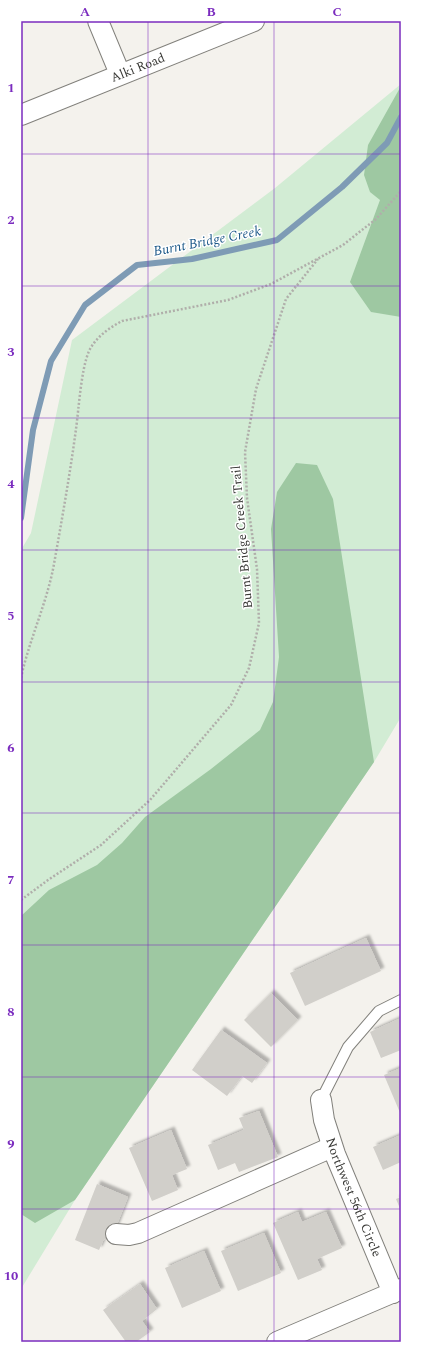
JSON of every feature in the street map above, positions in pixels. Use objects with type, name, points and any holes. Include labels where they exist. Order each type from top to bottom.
[{"type":"street","points":[[98,21],[120,74]]},
{"type":"street","name":"Alki Road","points":[[21,115],[254,21]]},
{"type":"street","name":"Northwest 56th Circle","points":[[321,1100],[324,1120],[332,1147],[397,1291]]},
{"type":"street","points":[[116,1234],[129,1235],[138,1233],[332,1147]]},
{"type":"street","points":[[277,1342],[397,1291]]},
{"type":"lane","points":[[321,1100],[348,1047],[379,1011],[401,1000]]},
{"type":"path","name":"Burnt Bridge Creek Trail","points":[[21,678],[54,567],[72,463],[84,370],[89,351],[98,338],[112,326],[122,321],[228,300],[271,284],[343,245],[357,235],[376,219],[401,191]]},
{"type":"path","name":"Burnt Bridge Creek Trail","points":[[21,900],[101,844],[150,800],[231,705],[249,668],[259,623],[257,569],[247,498],[245,452],[256,389],[286,299],[318,259]]},
{"type":"green space","points":[[401,84],[401,717],[374,762],[75,1200],[21,1289],[21,550],[31,533],[72,340],[275,188]]},
{"type":"green space","points":[[401,86],[401,317],[371,312],[350,282],[380,200],[370,192],[364,175],[368,145]]},
{"type":"green space","points":[[296,463],[317,465],[333,499],[374,762],[75,1200],[35,1223],[21,1214],[21,916],[49,890],[97,865],[122,843],[145,817],[211,769],[260,730],[273,702],[279,657],[271,529],[277,492]]},
{"type":"building","points":[[366,938],[381,971],[305,1006],[290,973]]},
{"type":"building","points":[[271,993],[298,1020],[271,1047],[244,1020]]},
{"type":"building","points":[[401,1018],[401,1050],[381,1058],[370,1032]]},
{"type":"building","points":[[221,1030],[267,1063],[252,1083],[242,1076],[227,1096],[192,1070]]},
{"type":"building","points":[[401,1068],[401,1115],[384,1075]]},
{"type":"building","points":[[259,1111],[278,1157],[239,1172],[235,1163],[218,1170],[208,1145],[244,1130],[239,1118]]},
{"type":"building","points":[[171,1130],[187,1169],[172,1175],[178,1190],[152,1201],[129,1148]]},
{"type":"building","points":[[401,1135],[401,1162],[383,1170],[373,1147]]},
{"type":"building","points":[[97,1184],[128,1197],[110,1242],[104,1239],[99,1250],[75,1240]]},
{"type":"building","points":[[401,1197],[401,1211],[396,1199]]},
{"type":"building","points":[[298,1212],[302,1222],[326,1212],[342,1248],[317,1259],[322,1270],[298,1280],[273,1223]]},
{"type":"building","points":[[264,1233],[281,1273],[238,1291],[221,1251]]},
{"type":"building","points":[[204,1251],[221,1291],[182,1308],[165,1268]]},
{"type":"building","points":[[140,1284],[157,1309],[142,1321],[150,1332],[136,1342],[126,1342],[103,1310]]},
{"type":"waterway","name":"Burnt Bridge Creek","points":[[21,518],[33,430],[51,361],[85,305],[137,265],[192,259],[277,240],[342,187],[387,143],[401,117]]}]
